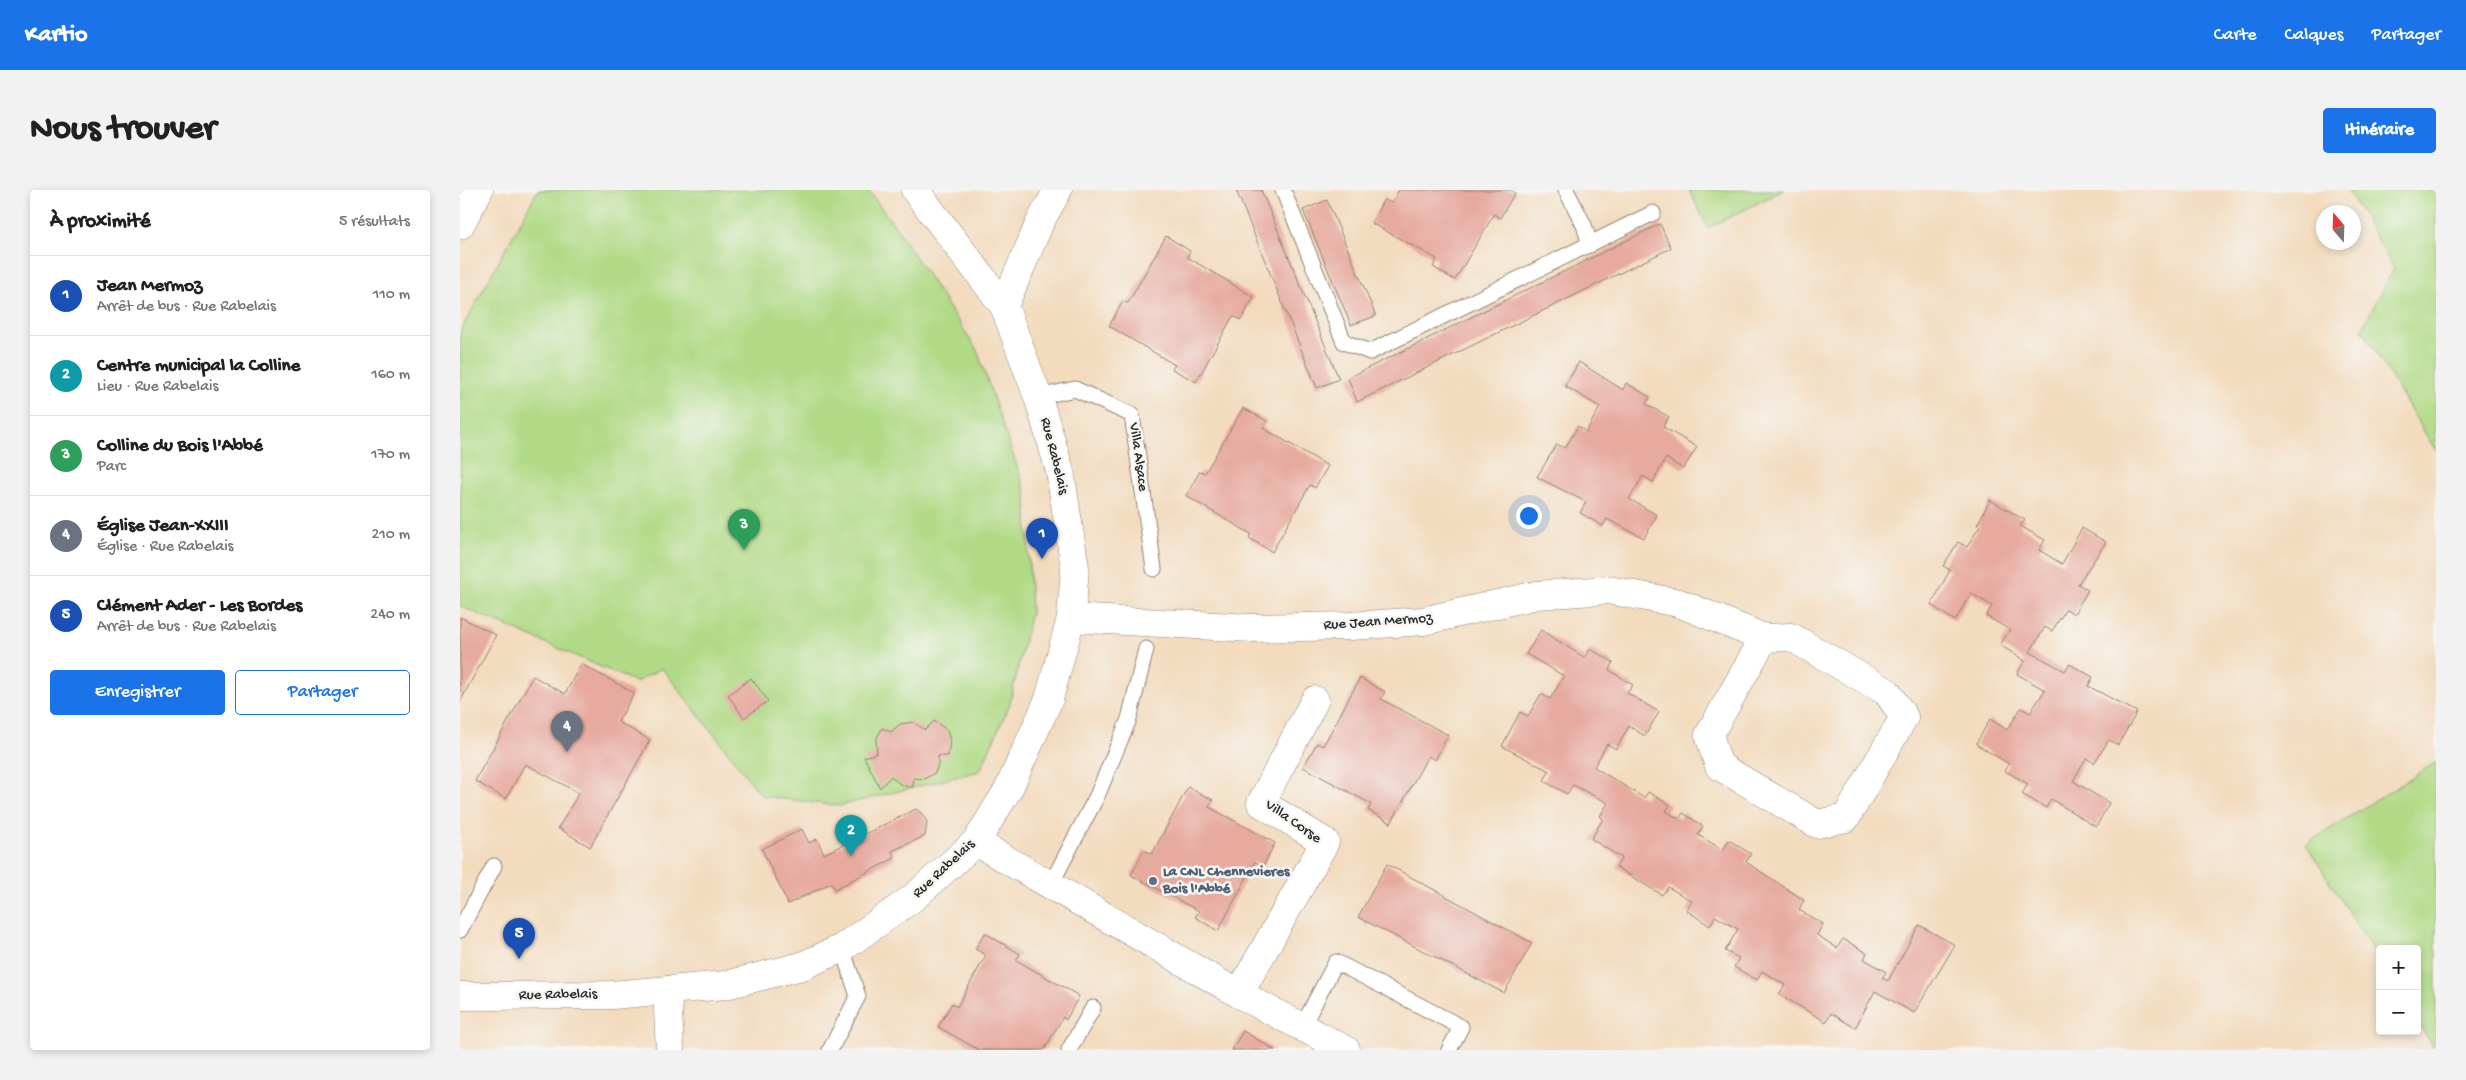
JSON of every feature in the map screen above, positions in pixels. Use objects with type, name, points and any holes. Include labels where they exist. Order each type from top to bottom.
[{"type":"street","points":[[460,225],[479,190]]},
{"type":"street","name":"Rue Rabelais","points":[[460,996],[612,995],[726,985],[802,966],[842,948],[913,898],[976,842],[1009,788],[1048,699],[1071,618],[1075,568],[1060,471],[1038,397],[1004,306],[915,190]]},
{"type":"street","points":[[1004,306],[1041,220],[1058,190]]},
{"type":"street","name":"Rue Jean Mermoz","points":[[1071,618],[1251,628],[1351,626],[1423,621],[1537,595],[1608,590],[1679,603],[1764,638]]},
{"type":"street","points":[[1791,637],[1887,692],[1904,718],[1846,818],[1817,824],[1719,766],[1708,734],[1764,638],[1791,637]]},
{"type":"street","name":"Villa Corse","points":[[1239,994],[1325,842],[1261,803],[1314,700]]},
{"type":"street","points":[[976,842],[1052,884],[1239,994],[1346,1050]]},
{"type":"street","points":[[667,990],[670,1050]]},
{"type":"lane","points":[[1283,190],[1344,342],[1370,352],[1653,213]]},
{"type":"lane","points":[[1566,190],[1584,225],[1590,245]]},
{"type":"lane","name":"Villa Alsace","points":[[1038,397],[1075,389],[1132,415],[1154,569]]},
{"type":"lane","points":[[1052,884],[1098,796],[1129,720],[1146,649]]},
{"type":"lane","points":[[460,930],[494,866]]},
{"type":"lane","points":[[830,1050],[858,996],[842,948]]},
{"type":"lane","points":[[1302,1027],[1336,962],[1461,1027],[1449,1050]]},
{"type":"lane","points":[[1069,1050],[1093,1008]]},
{"type":"green space","points":[[538,190],[868,190],[900,233],[977,350],[1026,493],[1031,612],[1009,706],[980,771],[839,806],[762,796],[662,668],[636,682],[460,606],[460,332]]},
{"type":"green space","points":[[1689,190],[1784,190],[1708,228]]},
{"type":"green space","points":[[2348,190],[2436,190],[2436,451],[2362,329],[2394,268],[2361,212],[2361,205],[2357,205]]},
{"type":"green space","points":[[2436,762],[2436,1050],[2421,1027],[2421,945],[2376,945],[2376,956],[2306,844]]},
{"type":"building","points":[[1236,190],[1261,190],[1339,379],[1317,388]]},
{"type":"building","points":[[1399,190],[1510,190],[1515,193],[1500,218],[1494,214],[1455,280],[1433,267],[1437,259],[1371,223],[1384,199],[1391,203]]},
{"type":"building","points":[[1327,200],[1376,316],[1351,325],[1303,210]]},
{"type":"building","points":[[1660,224],[1671,248],[1357,402],[1348,378]]},
{"type":"building","points":[[1166,236],[1190,251],[1187,257],[1254,297],[1241,320],[1233,316],[1196,382],[1172,369],[1175,365],[1109,326],[1123,301],[1128,303]]},
{"type":"building","points":[[1579,362],[1623,390],[1626,383],[1650,397],[1646,404],[1669,417],[1663,427],[1697,447],[1683,469],[1666,458],[1653,482],[1643,476],[1629,499],[1657,515],[1644,538],[1607,519],[1603,526],[1580,513],[1586,502],[1537,477],[1557,444],[1565,448],[1578,426],[1586,432],[1600,407],[1565,386]]},
{"type":"building","points":[[1243,408],[1267,421],[1263,428],[1328,466],[1315,488],[1310,485],[1272,552],[1249,538],[1251,534],[1186,496],[1200,471],[1205,473]]},
{"type":"building","points":[[1990,500],[2025,520],[2020,526],[2045,540],[2039,550],[2062,564],[2082,528],[2106,542],[2078,584],[2088,590],[2074,614],[2066,609],[2052,631],[2045,627],[2030,652],[2065,671],[2069,664],[2093,677],[2088,686],[2137,712],[2118,745],[2109,740],[2094,763],[2086,758],[2073,781],[2109,803],[2096,827],[2051,799],[2046,808],[2022,794],[2028,784],[2005,771],[2009,764],[1976,744],[1990,719],[2007,730],[2021,708],[2030,713],[2045,690],[2017,674],[2025,661],[2000,645],[2010,630],[1986,616],[1992,606],[1971,593],[1955,621],[1931,605],[1950,570],[1943,566],[1958,542],[1967,547],[1980,526],[1977,525]]},
{"type":"building","points":[[460,617],[496,635],[460,702]]},
{"type":"building","points":[[1541,630],[1585,658],[1590,649],[1613,662],[1609,670],[1633,685],[1627,693],[1659,712],[1645,736],[1629,726],[1616,749],[1607,744],[1594,767],[1644,798],[1648,792],[1670,805],[1666,811],[1679,819],[1683,813],[1703,826],[1698,835],[1723,850],[1729,840],[1751,854],[1746,862],[1804,900],[1799,910],[1823,924],[1817,935],[1837,948],[1843,939],[1867,953],[1864,959],[1886,972],[1882,978],[1888,981],[1919,925],[1955,945],[1914,1013],[1875,991],[1855,1028],[1831,1013],[1826,1022],[1779,994],[1785,985],[1762,971],[1757,980],[1734,967],[1739,958],[1725,951],[1738,929],[1715,916],[1710,926],[1686,910],[1692,901],[1668,887],[1662,895],[1616,867],[1622,858],[1591,839],[1603,819],[1600,816],[1608,803],[1573,785],[1567,794],[1544,781],[1549,771],[1502,746],[1520,712],[1528,716],[1541,694],[1550,699],[1564,676],[1526,654]]},
{"type":"building","points":[[581,664],[634,693],[618,722],[650,740],[590,847],[558,828],[579,793],[525,764],[506,799],[475,781],[533,676],[565,694]]},
{"type":"building","points":[[751,678],[768,701],[744,718],[728,695]]},
{"type":"building","points":[[1360,678],[1385,692],[1381,699],[1448,735],[1435,760],[1428,756],[1391,823],[1368,810],[1371,804],[1303,767],[1317,743],[1323,746]]},
{"type":"building","points":[[934,721],[947,730],[950,741],[948,756],[938,756],[938,765],[935,773],[924,779],[914,778],[913,787],[900,784],[891,776],[880,788],[864,757],[877,753],[876,740],[882,728],[891,732],[900,724],[913,722],[925,730]]},
{"type":"building","points":[[1188,787],[1213,800],[1209,807],[1275,843],[1263,866],[1255,862],[1218,931],[1195,917],[1199,911],[1131,875],[1144,850],[1152,854]]},
{"type":"building","points":[[916,809],[927,822],[925,836],[892,851],[895,858],[835,889],[831,883],[788,904],[762,849],[802,829],[809,843],[817,839],[824,854]]},
{"type":"building","points":[[1387,864],[1532,943],[1504,993],[1358,917]]},
{"type":"building","points":[[985,933],[1020,954],[1016,960],[1079,996],[1066,1020],[1063,1017],[1044,1050],[979,1050],[938,1027],[952,1003],[957,1007],[986,955],[975,949]]},
{"type":"building","points":[[1243,1031],[1275,1050],[1232,1050]]},
{"type":"place","name":"Colline du Bois l'Abbé","points":[[744,550]]},
{"type":"place","name":"Jean Mermoz","points":[[1042,559]]},
{"type":"place","name":"Église Jean-XXIII","points":[[567,752]]},
{"type":"place","name":"Centre municipal la Colline","points":[[851,856]]},
{"type":"place","name":"La CNL Chennevieres Bois l'Abbé","points":[[1153,881]]},
{"type":"place","name":"Clément Ader - Les Bordes","points":[[519,959]]}]
